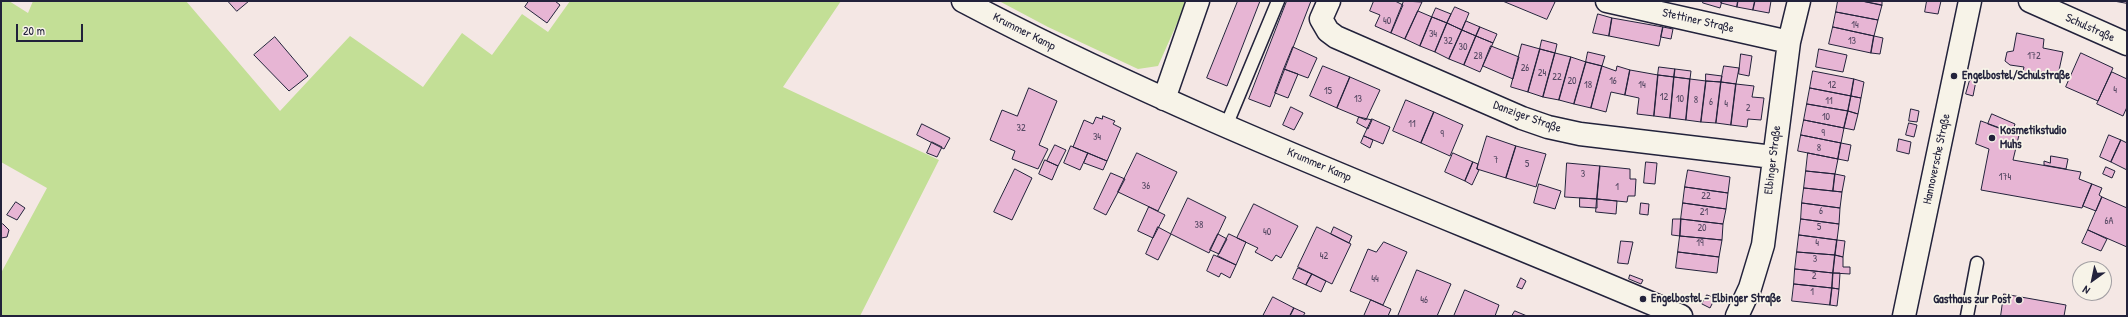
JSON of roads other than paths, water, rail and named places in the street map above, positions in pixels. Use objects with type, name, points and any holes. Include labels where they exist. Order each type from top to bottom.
[{"type":"street","name":"Krummer Kamp","points":[[963,1],[1025,34],[1226,126],[1681,316]]},
{"type":"street","points":[[1164,98],[1198,1]]},
{"type":"street","name":"Danziger Straße","points":[[1329,1],[1322,19],[1328,31],[1336,37],[1522,118],[1580,134],[1773,157]]},
{"type":"street","name":"Stettiner Straße","points":[[1607,1],[1789,42]]},
{"type":"street","name":"Elbinger Straße","points":[[1737,316],[1750,288],[1763,245],[1773,157],[1789,42],[1799,1]]},
{"type":"street","name":"Hannoversche Straße","points":[[1904,316],[1970,1]]},
{"type":"street","name":"Schulstraße","points":[[2030,1],[2127,44]]},
{"type":"lane","points":[[1226,126],[1278,1]]},
{"type":"lane","points":[[1967,316],[1977,263]]},
{"type":"place","name":"Engelbostel/Schulstraße","points":[[1954,76]]},
{"type":"place","name":"Kosmetikstudio Muhs","points":[[1992,138]]},
{"type":"place","name":"Engelbostel - Elbinger Straße","points":[[1643,299]]},
{"type":"place","name":"Gasthaus zur Post","points":[[2019,300]]}]
